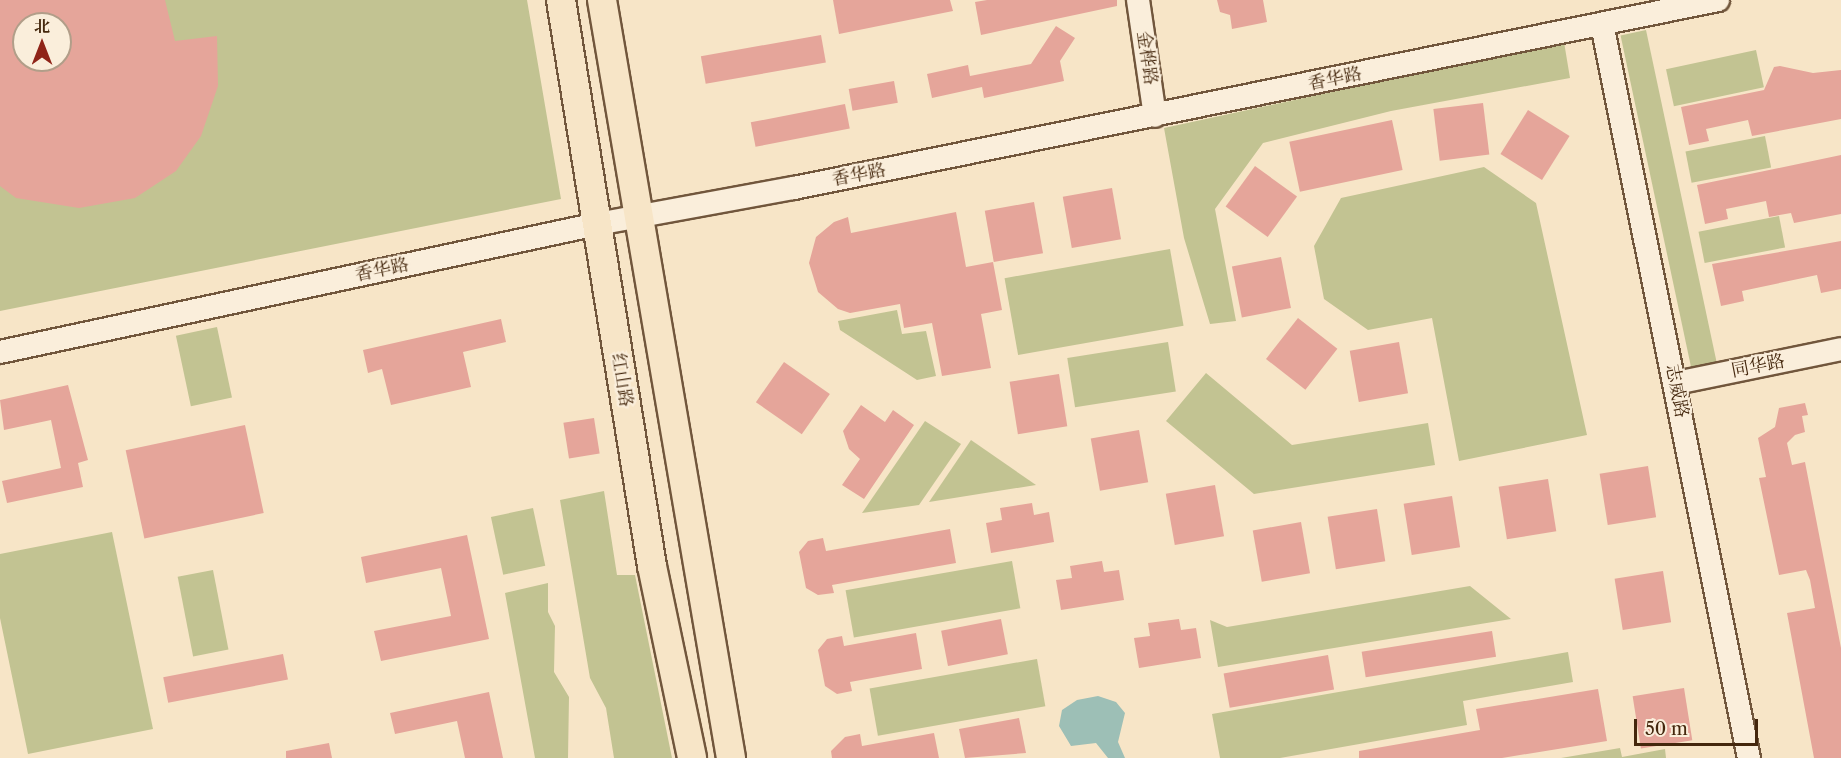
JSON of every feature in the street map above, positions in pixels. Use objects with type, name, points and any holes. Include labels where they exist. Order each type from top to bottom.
[{"type":"main road","name":"红山路","points":[[561,0],[652,566],[692,758]]},
{"type":"main road","points":[[602,0],[731,758]]},
{"type":"street","name":"金桦路","points":[[1138,0],[1155,116]]},
{"type":"street","name":"香华路","points":[[0,352],[597,224],[1155,116],[1718,0]]},
{"type":"street","name":"志威路","points":[[1602,24],[1676,383],[1749,758]]},
{"type":"street","name":"同华路","points":[[1676,383],[1841,350]]},
{"type":"green space","points":[[0,0],[527,0],[561,199],[0,311]]},
{"type":"green space","points":[[1646,30],[1717,364],[1691,369],[1621,35]]},
{"type":"green space","points":[[1564,42],[1570,78],[1391,111],[1263,143],[1215,209],[1236,321],[1210,324],[1184,238],[1164,128]]},
{"type":"green space","points":[[1756,50],[1764,87],[1674,106],[1666,69]]},
{"type":"green space","points":[[1765,136],[1771,167],[1692,183],[1685,151]]},
{"type":"green space","points":[[1484,167],[1536,203],[1587,435],[1459,461],[1432,318],[1368,330],[1324,299],[1314,246],[1341,198]]},
{"type":"green space","points":[[1779,216],[1785,247],[1705,263],[1699,232]]},
{"type":"green space","points":[[1170,249],[1184,326],[1018,355],[1005,278]]},
{"type":"green space","points":[[897,310],[902,334],[926,331],[936,376],[917,380],[840,330],[838,321]]},
{"type":"green space","points":[[217,327],[232,397],[191,406],[176,336]]},
{"type":"green space","points":[[1168,342],[1176,391],[1075,407],[1067,358]]},
{"type":"green space","points":[[1206,373],[1292,445],[1428,423],[1435,465],[1254,494],[1166,421]]},
{"type":"green space","points":[[925,421],[961,444],[919,505],[862,513]]},
{"type":"green space","points":[[971,440],[1036,485],[929,502]]},
{"type":"green space","points":[[604,491],[617,575],[635,575],[672,758],[614,758],[606,708],[590,678],[560,500]]},
{"type":"green space","points":[[533,508],[545,566],[503,575],[491,517]]},
{"type":"green space","points":[[112,532],[153,729],[28,754],[0,618],[0,554]]},
{"type":"green space","points":[[1012,561],[1020,608],[854,638],[846,590]]},
{"type":"green space","points":[[213,570],[228,650],[193,656],[178,577]]},
{"type":"green space","points":[[548,583],[548,612],[555,626],[554,672],[569,697],[568,758],[535,758],[505,593]]},
{"type":"green space","points":[[1470,586],[1511,619],[1218,667],[1210,620],[1227,627]]},
{"type":"green space","points":[[1568,652],[1573,682],[1463,701],[1467,725],[1280,758],[1220,758],[1212,714]]},
{"type":"green space","points":[[1037,659],[1045,706],[878,736],[870,689]]},
{"type":"green space","points":[[1620,748],[1622,757],[1665,749],[1666,758],[1561,758]]},
{"type":"water","points":[[1098,696],[1116,702],[1125,713],[1118,742],[1125,758],[1108,758],[1096,743],[1071,746],[1059,726],[1062,710],[1077,700]]},
{"type":"building","points":[[0,0],[165,0],[175,41],[217,36],[218,86],[201,136],[176,171],[135,198],[79,208],[16,198],[0,186]]},
{"type":"building","points":[[833,0],[950,0],[953,11],[839,34]]},
{"type":"building","points":[[987,0],[1117,0],[1117,6],[981,35],[975,2]]},
{"type":"building","points":[[1217,0],[1263,0],[1267,22],[1232,29],[1230,15],[1220,12]]},
{"type":"building","points":[[1056,26],[1075,38],[1060,61],[1064,81],[984,98],[982,87],[932,98],[927,74],[968,65],[970,76],[1031,64]]},
{"type":"building","points":[[821,35],[826,63],[706,84],[701,56]]},
{"type":"building","points":[[1780,66],[1813,73],[1841,70],[1841,119],[1752,136],[1748,120],[1706,129],[1709,141],[1689,145],[1681,107],[1764,90],[1774,67]]},
{"type":"building","points":[[894,81],[898,103],[853,111],[849,89]]},
{"type":"building","points":[[1483,103],[1489,155],[1440,161],[1433,109]]},
{"type":"building","points":[[845,104],[850,129],[756,147],[751,122]]},
{"type":"building","points":[[1528,110],[1570,136],[1542,180],[1500,154]]},
{"type":"building","points":[[1392,120],[1403,170],[1300,192],[1289,142]]},
{"type":"building","points":[[1841,155],[1841,214],[1794,223],[1791,213],[1769,217],[1766,201],[1726,209],[1728,219],[1705,224],[1697,185]]},
{"type":"building","points":[[1255,166],[1297,197],[1268,237],[1226,206]]},
{"type":"building","points":[[1112,188],[1121,239],[1072,248],[1063,197]]},
{"type":"building","points":[[1034,202],[1043,253],[994,262],[985,211]]},
{"type":"building","points":[[956,212],[966,267],[993,262],[1002,310],[981,314],[991,368],[942,376],[932,323],[904,328],[900,304],[850,313],[838,309],[818,292],[809,263],[816,237],[834,222],[848,217],[851,233]]},
{"type":"building","points":[[1841,241],[1841,289],[1821,293],[1817,275],[1742,291],[1744,301],[1721,306],[1712,264]]},
{"type":"building","points":[[1281,257],[1291,308],[1242,318],[1232,267]]},
{"type":"building","points":[[1298,318],[1337,349],[1305,390],[1266,359]]},
{"type":"building","points":[[501,319],[506,342],[463,352],[471,387],[391,405],[382,369],[368,373],[363,350]]},
{"type":"building","points":[[1399,342],[1408,393],[1359,402],[1350,351]]},
{"type":"building","points":[[784,362],[830,394],[802,434],[756,402]]},
{"type":"building","points":[[1059,374],[1067,426],[1018,434],[1010,382]]},
{"type":"building","points":[[68,385],[88,460],[78,463],[83,487],[7,503],[2,481],[61,468],[51,420],[4,430],[0,400]]},
{"type":"building","points":[[1805,403],[1808,415],[1802,416],[1805,432],[1795,435],[1787,443],[1792,465],[1805,462],[1841,648],[1841,758],[1814,758],[1787,613],[1815,608],[1810,580],[1806,570],[1779,575],[1759,478],[1766,477],[1758,438],[1775,427],[1779,408]]},
{"type":"building","points":[[861,405],[885,422],[893,410],[914,425],[864,499],[842,485],[860,459],[849,449],[843,431]]},
{"type":"building","points":[[594,418],[600,454],[569,458],[563,423]]},
{"type":"building","points":[[245,425],[264,513],[144,538],[126,450]]},
{"type":"building","points":[[1139,430],[1148,482],[1100,491],[1091,439]]},
{"type":"building","points":[[1648,466],[1656,517],[1608,525],[1600,474]]},
{"type":"building","points":[[1548,479],[1556,531],[1507,539],[1499,487]]},
{"type":"building","points":[[1215,485],[1224,536],[1175,545],[1166,494]]},
{"type":"building","points":[[1452,496],[1460,547],[1412,555],[1404,504]]},
{"type":"building","points":[[1032,503],[1034,515],[1049,512],[1054,542],[991,553],[986,523],[1002,520],[1000,508]]},
{"type":"building","points":[[1377,509],[1385,561],[1336,569],[1328,517]]},
{"type":"building","points":[[1301,522],[1310,573],[1262,582],[1253,531]]},
{"type":"building","points":[[950,529],[956,563],[832,585],[834,593],[818,595],[806,588],[799,552],[808,541],[823,538],[826,551]]},
{"type":"building","points":[[467,535],[489,639],[381,661],[374,631],[451,616],[441,568],[366,583],[361,557]]},
{"type":"building","points":[[1102,561],[1104,572],[1119,570],[1124,600],[1061,610],[1056,580],[1072,578],[1070,566]]},
{"type":"building","points":[[1663,571],[1671,622],[1623,630],[1615,579]]},
{"type":"building","points":[[1001,619],[1008,654],[948,666],[941,631]]},
{"type":"building","points":[[1179,619],[1181,630],[1196,628],[1201,658],[1139,668],[1134,638],[1150,636],[1148,623]]},
{"type":"building","points":[[1492,631],[1496,657],[1366,677],[1362,652]]},
{"type":"building","points":[[916,633],[922,669],[850,682],[852,691],[837,694],[825,686],[818,650],[827,639],[842,636],[844,646]]},
{"type":"building","points":[[283,654],[288,680],[168,703],[163,677]]},
{"type":"building","points":[[1328,655],[1334,689],[1230,708],[1224,673]]},
{"type":"building","points":[[1684,688],[1692,740],[1641,748],[1633,696]]},
{"type":"building","points":[[1598,689],[1607,741],[1502,758],[1359,758],[1359,751],[1480,730],[1476,709]]},
{"type":"building","points":[[489,692],[503,758],[465,758],[457,721],[395,734],[390,713]]},
{"type":"building","points":[[1019,718],[1026,753],[965,758],[959,729]]},
{"type":"building","points":[[934,733],[939,758],[832,758],[831,751],[845,737],[860,734],[862,746]]},
{"type":"building","points":[[329,743],[332,758],[286,758],[286,751]]}]
